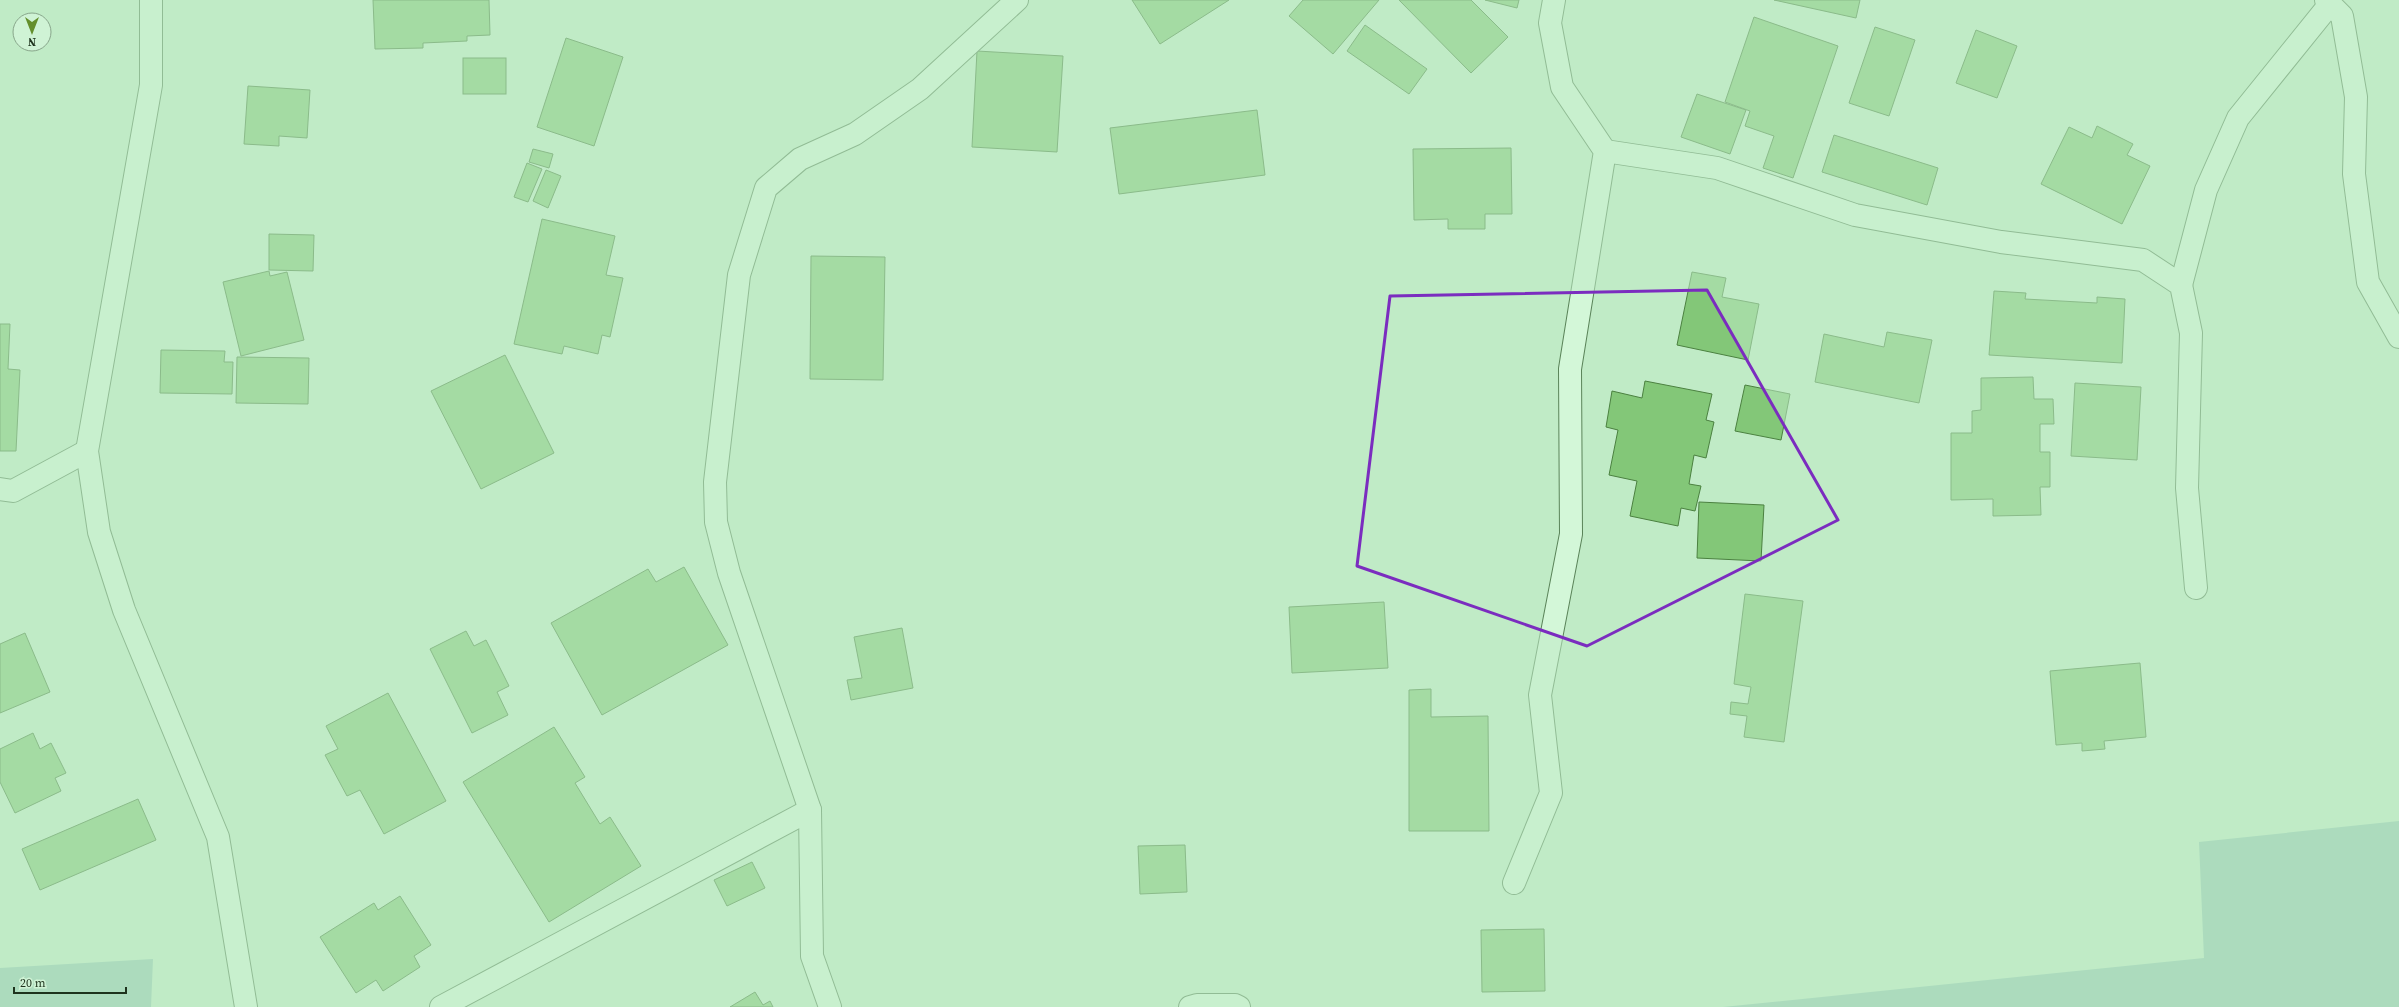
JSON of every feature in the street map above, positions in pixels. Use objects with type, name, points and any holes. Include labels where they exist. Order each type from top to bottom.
[{"type":"street","points":[[151,0],[151,86],[87,452],[99,532],[124,610],[218,837],[246,1007]]},
{"type":"street","points":[[830,1007],[812,956],[810,810],[729,573],[716,522],[714,482],[739,275],[766,188],[800,159],[856,134],[920,89],[1017,0]]},
{"type":"street","points":[[1514,883],[1551,793],[1540,695],[1571,534],[1570,369],[1605,151],[1562,87],[1550,23],[1554,0]]},
{"type":"street","points":[[2196,588],[2187,488],[2190,333],[2181,285],[2206,190],[2238,118],[2328,2],[2342,16],[2356,97],[2354,174],[2368,282],[2399,337]]},
{"type":"street","points":[[1605,151],[1717,168],[1855,215],[2000,242],[2143,260],[2181,285]]},
{"type":"street","points":[[0,488],[13,491],[87,452]]},
{"type":"street","points":[[441,1007],[810,810]]},
{"type":"street","points":[[1190,1007],[1197,1005],[1235,1005],[1239,1007]]},
{"type":"highlighted area","points":[[1707,290],[1838,520],[1587,646],[1357,566],[1390,296]]},
{"type":"green space","points":[[2399,821],[2399,1007],[1723,1007],[2204,958],[2199,842]]},
{"type":"green space","points":[[153,959],[151,1007],[0,1007],[0,968]]},
{"type":"building","points":[[373,0],[489,0],[490,35],[467,36],[467,41],[423,43],[423,48],[375,49]]},
{"type":"building","points":[[1132,0],[1229,0],[1160,44]]},
{"type":"building","points":[[1303,0],[1379,0],[1333,54],[1289,16]]},
{"type":"building","points":[[1399,0],[1471,0],[1508,37],[1471,73]]},
{"type":"building","points":[[1485,0],[1519,0],[1517,8]]},
{"type":"building","points":[[1774,0],[1860,0],[1856,18]]},
{"type":"building","points":[[1754,17],[1838,46],[1793,178],[1763,168],[1774,136],[1745,126],[1750,111],[1725,102]]},
{"type":"building","points":[[1365,25],[1427,69],[1409,94],[1347,51]]},
{"type":"building","points":[[1875,27],[1915,40],[1889,116],[1849,103]]},
{"type":"building","points":[[1976,30],[2017,46],[1997,98],[1956,83]]},
{"type":"building","points":[[566,38],[623,57],[594,146],[537,127]]},
{"type":"building","points":[[977,51],[1063,56],[1057,152],[972,147]]},
{"type":"building","points":[[463,58],[506,58],[506,94],[463,94]]},
{"type":"building","points":[[248,86],[310,90],[307,138],[279,136],[279,146],[244,144]]},
{"type":"building","points":[[1697,94],[1746,110],[1730,154],[1681,137]]},
{"type":"building","points":[[1257,110],[1265,175],[1119,194],[1110,128]]},
{"type":"building","points":[[2097,126],[2133,144],[2127,155],[2150,166],[2122,224],[2041,184],[2069,127],[2092,138]]},
{"type":"building","points":[[1834,135],[1938,168],[1927,205],[1822,172]]},
{"type":"building","points":[[1511,148],[1512,214],[1485,214],[1485,229],[1448,229],[1448,219],[1414,220],[1413,149]]},
{"type":"building","points":[[533,149],[553,154],[549,168],[529,162]]},
{"type":"building","points":[[527,163],[542,169],[528,202],[514,197]]},
{"type":"building","points":[[546,170],[561,176],[548,208],[533,201]]},
{"type":"building","points":[[542,219],[615,236],[606,275],[623,278],[610,337],[602,335],[598,354],[564,346],[562,354],[514,344]]},
{"type":"building","points":[[269,234],[314,235],[313,271],[269,270]]},
{"type":"building","points":[[811,256],[885,257],[883,380],[810,379]]},
{"type":"building","points":[[269,271],[270,276],[287,272],[304,340],[241,356],[223,282]]},
{"type":"building","points":[[1692,272],[1726,278],[1722,297],[1759,304],[1748,360],[1677,345]]},
{"type":"building","points":[[1994,291],[2026,293],[2025,299],[2097,303],[2097,297],[2125,299],[2122,363],[1989,355]]},
{"type":"building","points":[[0,324],[10,324],[8,369],[20,370],[16,451],[0,451]]},
{"type":"building","points":[[1887,332],[1932,340],[1919,403],[1815,382],[1824,334],[1884,347]]},
{"type":"building","points":[[161,350],[225,351],[224,362],[233,362],[232,394],[160,393]]},
{"type":"building","points":[[505,355],[554,453],[481,489],[431,391]]},
{"type":"building","points":[[237,357],[309,358],[308,404],[236,403]]},
{"type":"building","points":[[2033,377],[2034,399],[2053,399],[2054,424],[2040,424],[2040,452],[2050,452],[2050,487],[2040,487],[2041,515],[1993,516],[1993,499],[1951,500],[1951,433],[1972,433],[1972,411],[1981,410],[1981,378]]},
{"type":"building","points":[[1645,381],[1712,394],[1706,420],[1714,422],[1706,458],[1694,455],[1689,484],[1701,486],[1695,511],[1681,508],[1678,526],[1630,516],[1637,481],[1609,475],[1618,430],[1606,427],[1612,391],[1642,398]]},
{"type":"building","points":[[2075,383],[2141,387],[2137,460],[2071,456]]},
{"type":"building","points":[[1745,385],[1790,394],[1781,440],[1735,431]]},
{"type":"building","points":[[1699,502],[1764,505],[1761,561],[1697,558]]},
{"type":"building","points":[[684,567],[728,645],[602,715],[551,623],[648,569],[656,582]]},
{"type":"building","points":[[1745,594],[1803,601],[1784,742],[1744,737],[1747,716],[1730,714],[1731,702],[1748,704],[1751,687],[1734,684]]},
{"type":"building","points":[[1384,602],[1388,668],[1292,673],[1289,607]]},
{"type":"building","points":[[902,628],[913,688],[851,700],[847,680],[862,678],[854,637]]},
{"type":"building","points":[[466,631],[474,646],[486,640],[509,686],[497,692],[508,715],[472,733],[430,649]]},
{"type":"building","points":[[25,633],[50,692],[0,713],[0,644]]},
{"type":"building","points":[[2140,663],[2146,737],[2104,741],[2105,749],[2082,751],[2082,743],[2056,745],[2050,671]]},
{"type":"building","points":[[1431,689],[1431,717],[1488,716],[1489,831],[1409,831],[1409,690]]},
{"type":"building","points":[[388,693],[446,801],[384,834],[360,790],[347,796],[325,755],[338,749],[326,726]]},
{"type":"building","points":[[554,727],[585,777],[575,783],[600,824],[610,817],[641,866],[549,922],[463,782]]},
{"type":"building","points":[[33,733],[40,749],[51,743],[66,773],[55,778],[61,791],[15,813],[0,782],[0,749]]},
{"type":"building","points":[[138,799],[156,840],[40,890],[22,849]]},
{"type":"building","points":[[1185,845],[1187,892],[1140,894],[1138,846]]},
{"type":"building","points":[[752,862],[765,888],[727,906],[714,880]]},
{"type":"building","points":[[400,896],[431,945],[414,956],[420,967],[383,991],[376,980],[356,993],[320,937],[374,903],[378,910]]},
{"type":"building","points":[[1544,929],[1545,991],[1482,992],[1481,930]]},
{"type":"building","points":[[755,992],[763,1005],[770,1001],[773,1007],[730,1007]]}]
